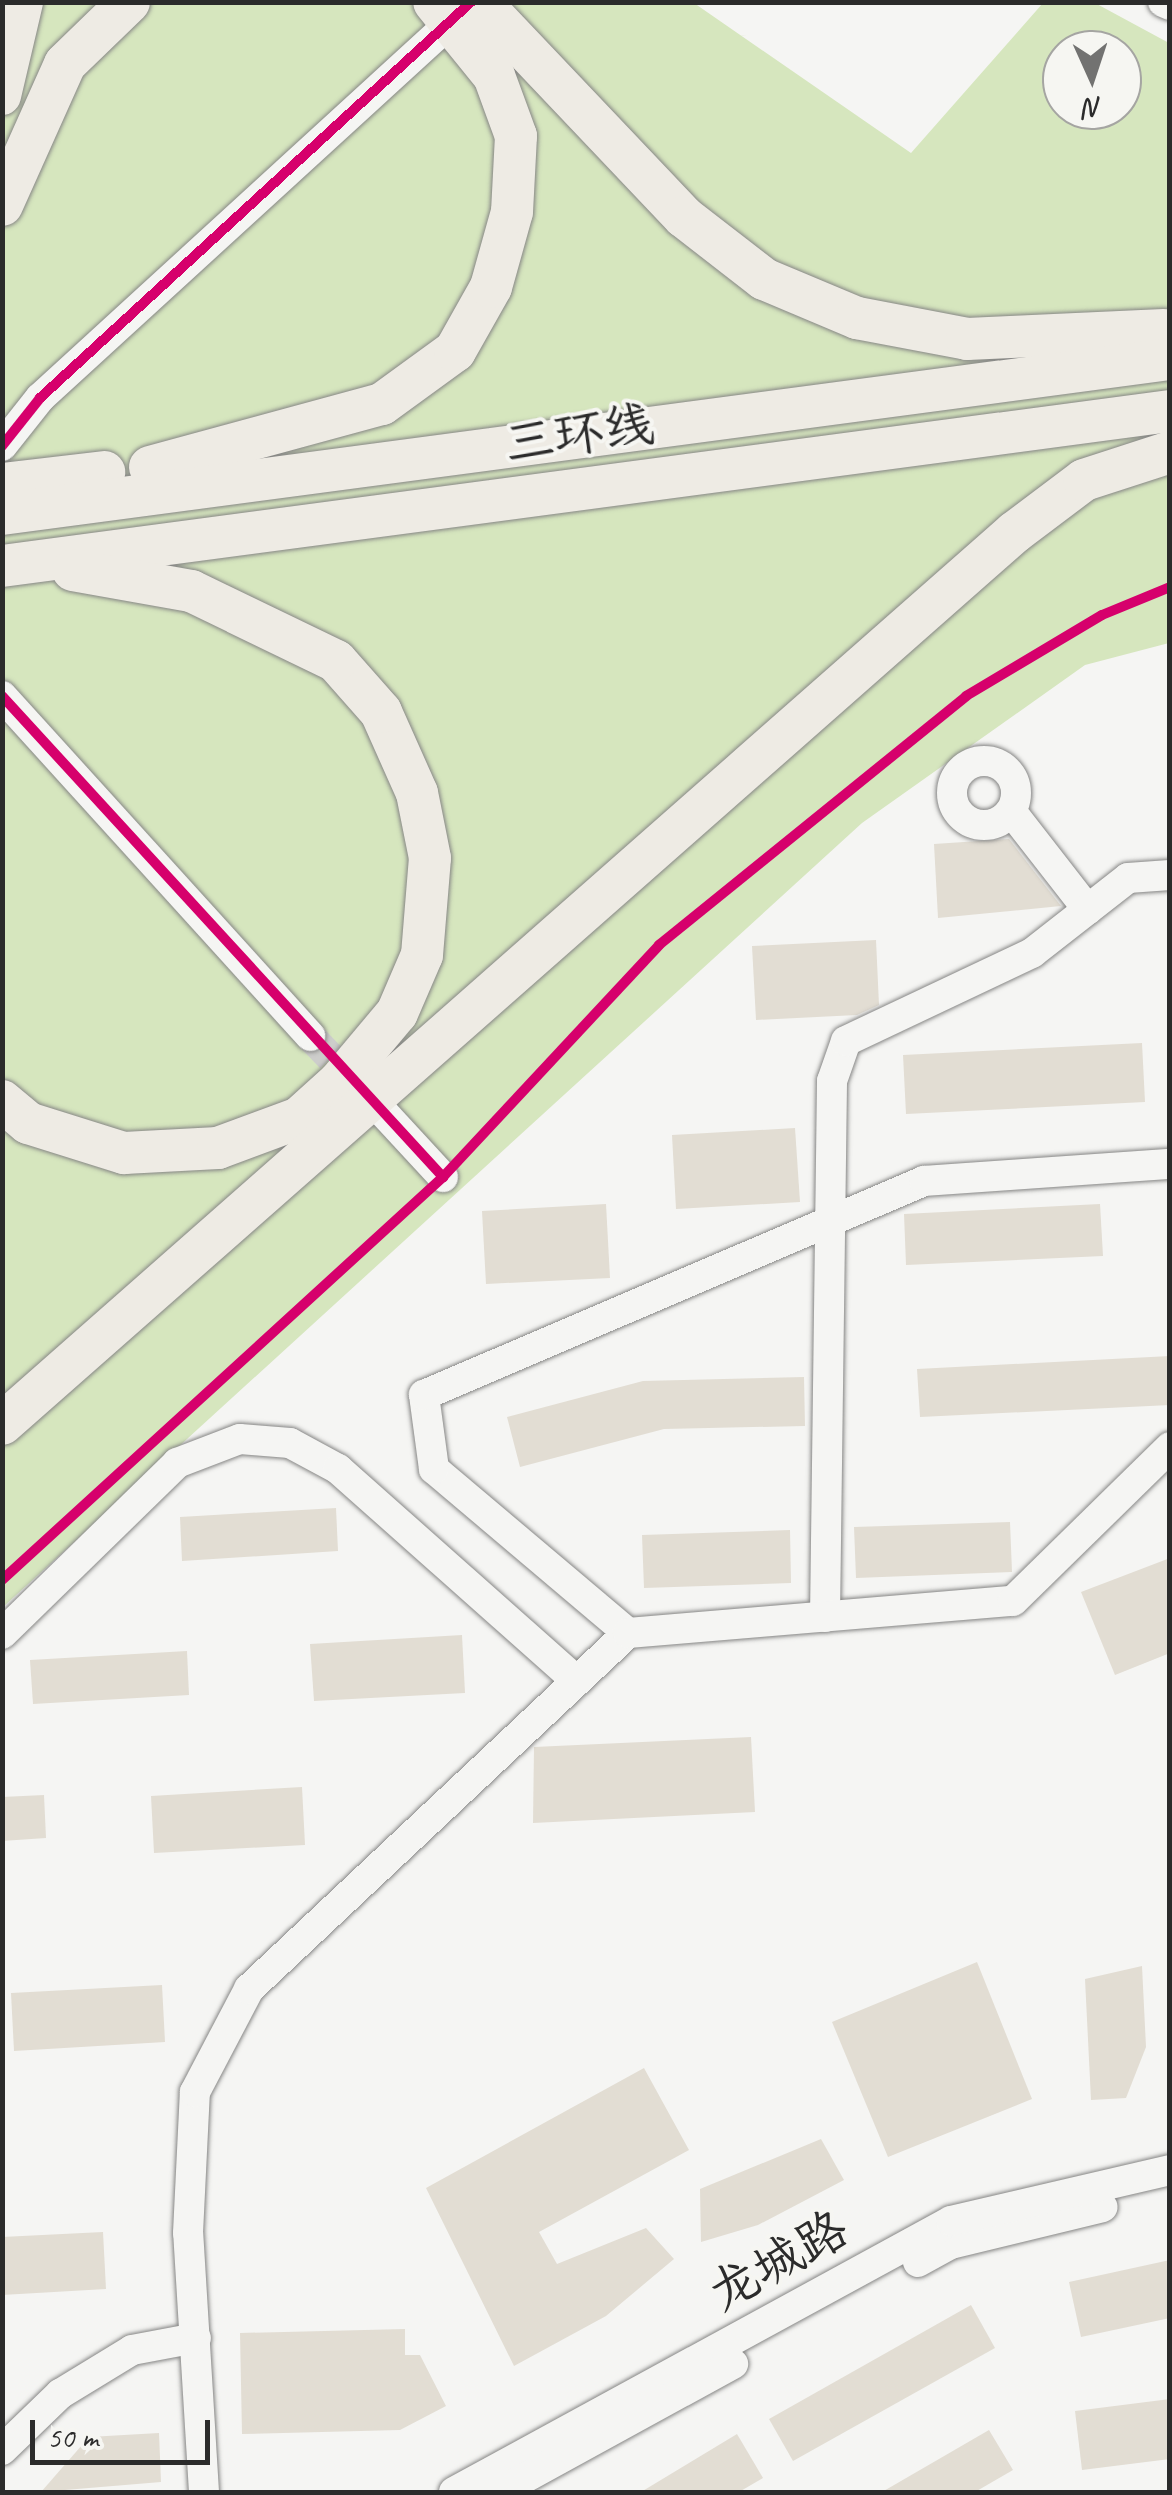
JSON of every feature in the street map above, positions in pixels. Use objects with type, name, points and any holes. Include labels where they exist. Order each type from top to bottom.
[{"type":"highway","points":[[2,205],[65,64],[129,2]]},
{"type":"highway","points":[[480,2],[684,218],[764,279],[857,318],[967,339],[1120,336]]},
{"type":"highway","points":[[20,497],[382,404],[455,352],[496,268],[512,212],[516,136],[494,76],[436,18]]},
{"type":"highway","points":[[150,466],[1170,330]]},
{"type":"highway","name":"三环线","points":[[20,497],[1170,358]]},
{"type":"highway","name":"三环线","points":[[18,565],[1170,411]]},
{"type":"highway","points":[[2,1424],[1015,532],[1084,480],[1170,452]]},
{"type":"highway","points":[[2,1100],[28,1122],[124,1153],[218,1148],[298,1118],[397,1013],[422,955],[430,858],[417,793],[381,712],[336,661],[190,591],[18,565]]},
{"type":"main road","points":[[2,96],[24,2]]},
{"type":"street","points":[[2,446],[40,398],[436,18]]},
{"type":"street","points":[[2,696],[310,1036]]},
{"type":"street","points":[[1011,811],[1088,910]]},
{"type":"street","points":[[825,1617],[832,1081],[846,1041],[1032,953],[1128,878],[1170,875]]},
{"type":"street","points":[[382,1111],[442,1177]]},
{"type":"street","points":[[628,1633],[434,1469],[424,1395],[924,1181],[1170,1164]]},
{"type":"street","points":[[2,1634],[177,1463],[256,1440],[290,1443],[338,1469],[577,1681]]},
{"type":"street","points":[[204,2492],[188,2233],[195,2092],[249,1989],[628,1633],[1013,1602],[1170,1447]]},
{"type":"street","name":"龙城路","points":[[454,2492],[951,2221],[1170,2170]]},
{"type":"street","name":"龙城路","points":[[499,2492],[951,2244],[1170,2190]]},
{"type":"street","points":[[2,2450],[60,2394],[132,2350],[196,2338]]},
{"type":"green space","points":[[3,3],[694,3],[911,153],[1043,3],[1095,3],[1169,43],[1169,643],[1085,665],[862,823],[3,1607]]},
{"type":"building","points":[[1009,839],[1061,906],[938,918],[934,844]]},
{"type":"building","points":[[876,940],[879,1005],[857,1015],[756,1020],[752,946]]},
{"type":"building","points":[[1142,1043],[1145,1102],[906,1114],[903,1055]]},
{"type":"building","points":[[795,1128],[800,1202],[676,1209],[672,1135]]},
{"type":"building","points":[[606,1204],[610,1278],[486,1284],[482,1211]]},
{"type":"building","points":[[1100,1204],[1103,1256],[906,1265],[904,1214]]},
{"type":"building","points":[[1170,1356],[1170,1405],[920,1417],[917,1369]]},
{"type":"building","points":[[804,1377],[805,1426],[664,1429],[520,1467],[507,1417],[643,1381]]},
{"type":"building","points":[[336,1508],[338,1551],[182,1561],[180,1517]]},
{"type":"building","points":[[1010,1522],[1012,1572],[856,1578],[854,1527]]},
{"type":"building","points":[[790,1530],[791,1583],[644,1588],[642,1535]]},
{"type":"building","points":[[1170,1558],[1170,1653],[1115,1675],[1081,1592]]},
{"type":"building","points":[[462,1635],[465,1693],[314,1701],[310,1644]]},
{"type":"building","points":[[187,1651],[189,1695],[33,1704],[30,1660]]},
{"type":"building","points":[[751,1737],[755,1812],[533,1823],[534,1747]]},
{"type":"building","points":[[302,1787],[305,1845],[154,1853],[151,1796]]},
{"type":"building","points":[[44,1795],[46,1838],[2,1841],[2,1797]]},
{"type":"building","points":[[977,1962],[1032,2099],[888,2157],[832,2022]]},
{"type":"building","points":[[1142,1966],[1146,2047],[1126,2098],[1091,2100],[1085,1979]]},
{"type":"building","points":[[162,1985],[165,2042],[14,2051],[11,1993]]},
{"type":"building","points":[[644,2068],[689,2150],[539,2232],[557,2264],[646,2228],[674,2259],[606,2316],[514,2366],[426,2188]]},
{"type":"building","points":[[821,2139],[844,2180],[758,2225],[701,2242],[700,2189]]},
{"type":"building","points":[[103,2232],[106,2289],[2,2295],[2,2237]]},
{"type":"building","points":[[1170,2260],[1170,2318],[1081,2337],[1069,2282]]},
{"type":"building","points":[[971,2305],[995,2348],[793,2461],[769,2419]]},
{"type":"building","points":[[405,2329],[405,2355],[420,2355],[446,2406],[400,2430],[242,2434],[240,2333]]},
{"type":"building","points":[[1170,2399],[1170,2459],[1082,2470],[1075,2411]]},
{"type":"building","points":[[989,2430],[1013,2470],[975,2492],[882,2492]]},
{"type":"building","points":[[159,2433],[161,2482],[41,2492],[89,2437]]},
{"type":"building","points":[[737,2434],[763,2478],[739,2492],[641,2492]]},
{"type":"tunnel","points":[[310,1036],[360,1088]]},
{"type":"cycle path","points":[[2,446],[40,398],[471,2]]},
{"type":"cycle path","points":[[2,1580],[443,1177],[659,945],[966,696],[1102,615],[1170,587]]},
{"type":"cycle path","points":[[2,696],[443,1177]]}]
